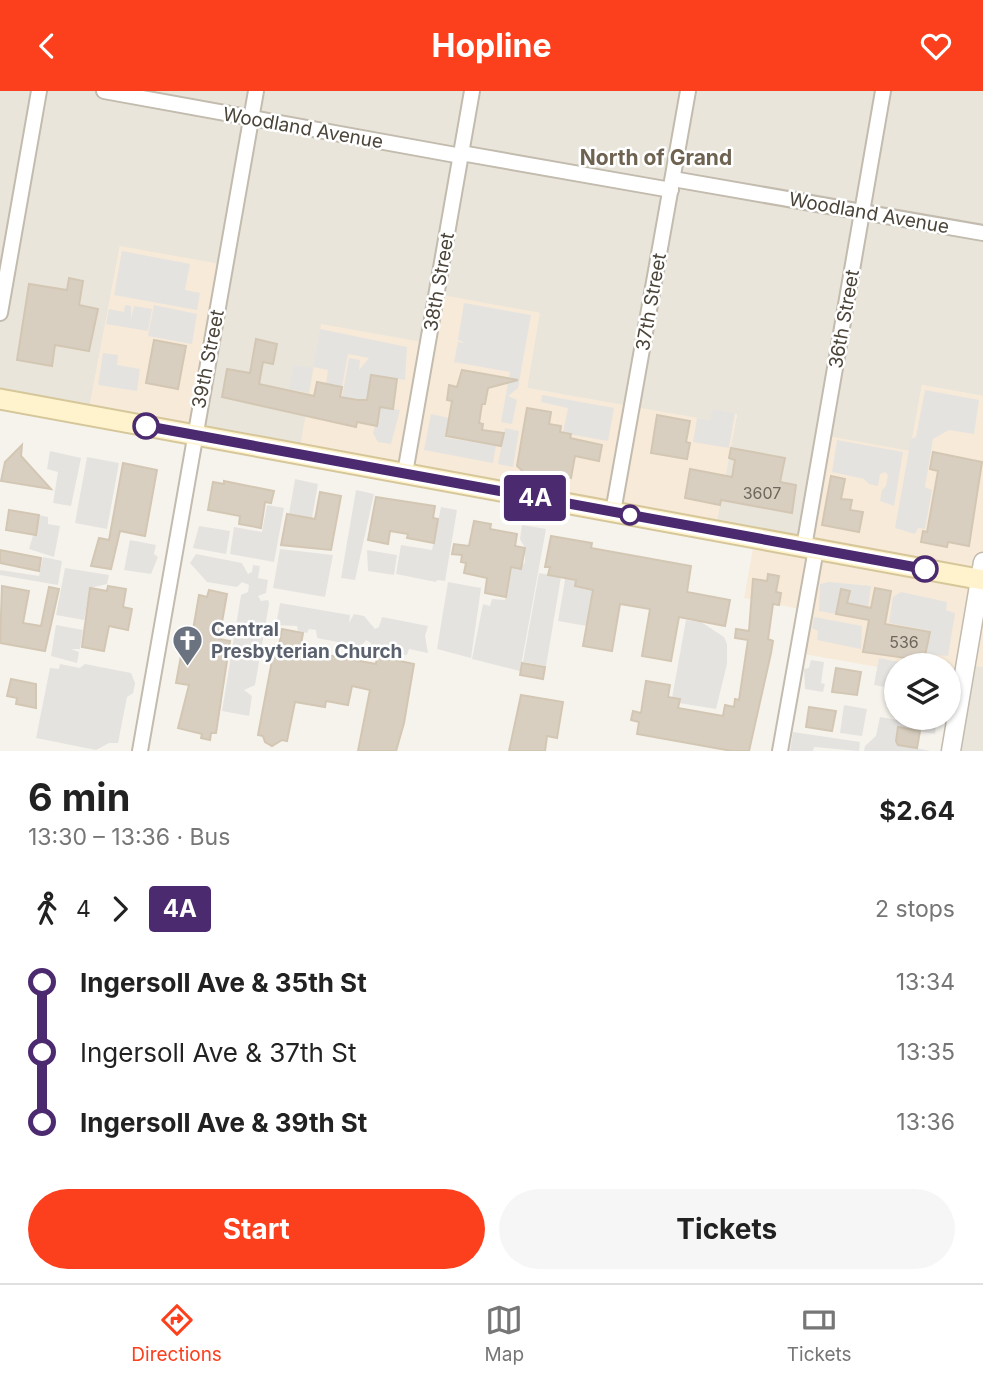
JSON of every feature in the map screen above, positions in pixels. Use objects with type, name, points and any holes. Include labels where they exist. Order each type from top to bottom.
[{"type":"main road","points":[[0,399],[810,548],[982,574]]},
{"type":"street","points":[[0,313],[39,91]]},
{"type":"street","name":"Woodland Avenue","points":[[104,91],[461,155],[672,184],[983,233]]},
{"type":"street","name":"39th Street","points":[[140,751],[256,91]]},
{"type":"street","name":"38th Street","points":[[405,473],[472,91]]},
{"type":"street","name":"37th Street","points":[[613,512],[688,91]]},
{"type":"street","name":"36th Street","points":[[780,751],[883,91]]},
{"type":"street","points":[[951,751],[982,574]]},
{"type":"shaded area","points":[[0,91],[983,91],[983,396],[922,385],[910,451],[804,547],[715,531],[737,414],[710,421],[527,388],[539,313],[437,295],[428,343],[299,454],[194,434],[120,246],[88,415],[0,399]]},
{"type":"shaded area","points":[[120,246],[226,265],[194,434],[88,415]]},
{"type":"shaded area","points":[[122,251],[190,264],[185,290],[200,293],[197,310],[114,295]]},
{"type":"shaded area","points":[[437,294],[540,313],[527,388],[710,420],[712,409],[737,414],[715,531],[299,454],[321,324],[428,343]]},
{"type":"shaded area","points":[[464,303],[531,315],[518,388],[508,396],[517,400],[512,424],[501,422],[510,372],[454,362],[458,342],[466,343],[458,340]]},
{"type":"shaded area","points":[[125,305],[131,306],[131,319],[134,306],[152,309],[148,331],[106,324],[109,309],[124,312]]},
{"type":"shaded area","points":[[154,305],[197,314],[192,344],[148,336]]},
{"type":"shaded area","points":[[320,329],[407,347],[405,380],[372,375],[367,400],[342,397],[349,358],[360,360],[359,370],[369,358],[348,354],[342,387],[326,384],[328,370],[313,367]]},
{"type":"shaded area","points":[[103,353],[118,355],[117,365],[140,369],[137,391],[98,385]]},
{"type":"shaded area","points":[[293,365],[313,368],[308,392],[289,389]]},
{"type":"shaded area","points":[[922,385],[983,396],[983,667],[966,664],[964,673],[961,673],[961,653],[884,653],[884,659],[880,658],[878,667],[798,653],[805,610],[744,598],[755,538],[804,547],[823,435],[910,451]]},
{"type":"shaded area","points":[[925,390],[979,400],[974,434],[949,430],[933,439],[925,487],[932,490],[925,529],[918,528],[915,534],[895,528],[911,439],[916,437]]},
{"type":"shaded area","points":[[542,395],[614,408],[608,441],[563,433],[568,408],[541,402]]},
{"type":"shaded area","points":[[380,407],[400,410],[391,444],[378,442],[373,433]]},
{"type":"shaded area","points":[[712,409],[735,413],[729,448],[693,442],[697,418],[710,420]]},
{"type":"shaded area","points":[[431,414],[449,418],[446,438],[496,445],[493,463],[424,450]]},
{"type":"shaded area","points":[[505,428],[519,431],[513,467],[498,464]]},
{"type":"shaded area","points":[[837,440],[903,452],[894,506],[880,501],[888,475],[885,472],[880,474],[878,486],[869,484],[864,479],[832,472]]},
{"type":"shaded area","points":[[50,451],[81,458],[71,506],[53,503],[58,472],[47,469]]},
{"type":"shaded area","points":[[87,457],[119,463],[107,529],[75,523]]},
{"type":"shaded area","points":[[295,479],[318,484],[312,518],[289,514]]},
{"type":"shaded area","points":[[356,490],[374,494],[355,580],[341,578]]},
{"type":"shaded area","points":[[267,505],[284,508],[274,562],[230,554],[234,527],[262,532]]},
{"type":"shaded area","points":[[441,507],[457,510],[445,581],[436,582],[396,574],[401,545],[432,550]]},
{"type":"shaded area","points":[[39,515],[48,517],[48,524],[60,526],[54,557],[29,549]]},
{"type":"shaded area","points":[[522,525],[546,529],[520,671],[472,659],[483,604],[490,606],[492,599],[505,600],[511,567],[520,569],[525,562],[525,548],[520,539]]},
{"type":"shaded area","points":[[199,526],[230,531],[226,554],[193,548]]},
{"type":"shaded area","points":[[130,540],[156,545],[154,554],[158,557],[151,574],[124,570]]},
{"type":"shaded area","points":[[280,549],[333,555],[325,597],[273,588]]},
{"type":"shaded area","points":[[367,550],[397,555],[394,575],[368,571]]},
{"type":"shaded area","points":[[196,554],[242,563],[248,574],[252,572],[253,565],[260,566],[258,578],[268,580],[266,593],[258,596],[261,601],[268,600],[269,604],[255,685],[244,690],[252,696],[249,716],[222,711],[241,595],[248,592],[249,585],[242,582],[237,587],[207,582],[190,563]]},
{"type":"shaded area","points":[[43,557],[62,561],[58,585],[0,575],[0,570],[39,576]]},
{"type":"shaded area","points":[[65,568],[109,575],[107,584],[90,588],[84,620],[56,615]]},
{"type":"shaded area","points":[[539,573],[561,577],[546,666],[523,662]]},
{"type":"shaded area","points":[[566,574],[577,576],[575,586],[583,588],[595,579],[587,626],[558,621]]},
{"type":"shaded area","points":[[448,582],[481,588],[471,658],[437,649]]},
{"type":"shaded area","points":[[829,582],[871,586],[868,607],[847,603],[850,591],[841,589],[836,614],[819,611],[820,584]]},
{"type":"shaded area","points":[[901,592],[947,602],[946,610],[955,613],[948,653],[926,653],[930,631],[889,623],[893,597]]},
{"type":"shaded area","points":[[280,603],[350,615],[349,623],[354,614],[364,616],[375,629],[379,627],[382,617],[428,626],[425,636],[428,653],[409,649],[407,655],[398,654],[399,646],[396,645],[393,653],[370,648],[371,643],[366,640],[358,650],[343,647],[343,643],[317,638],[316,630],[309,629],[307,633],[298,631],[297,626],[276,625]]},
{"type":"shaded area","points":[[814,617],[862,626],[861,649],[817,640],[818,631],[812,628]]},
{"type":"shaded area","points":[[686,620],[701,622],[724,637],[727,644],[727,664],[716,709],[679,703],[680,699],[672,698]]},
{"type":"shaded area","points":[[56,625],[83,630],[80,649],[71,649],[79,652],[77,663],[51,656]]},
{"type":"shaded area","points":[[879,658],[884,659],[884,687],[874,685]]},
{"type":"shaded area","points":[[811,660],[824,662],[821,683],[825,684],[823,692],[805,689],[804,669],[809,668]]},
{"type":"shaded area","points":[[60,664],[80,668],[85,664],[131,673],[135,683],[133,693],[127,697],[118,743],[109,743],[96,750],[36,738],[50,668],[59,669]]},
{"type":"shaded area","points":[[966,664],[983,667],[983,751],[951,751],[955,730],[961,730],[961,693]]},
{"type":"shaded area","points":[[844,705],[867,709],[862,736],[840,733]]},
{"type":"shaded area","points":[[880,717],[884,718],[884,730],[898,730],[896,741],[899,745],[931,751],[864,751],[865,746],[876,736]]},
{"type":"shaded area","points":[[910,730],[936,730],[935,734]]},
{"type":"shaded area","points":[[793,732],[860,742],[859,751],[814,747],[813,751],[790,751]]},
{"type":"building","points":[[69,278],[83,281],[79,305],[98,309],[89,351],[55,345],[52,366],[17,360],[29,284],[67,290]]},
{"type":"building","points":[[256,339],[277,344],[273,364],[263,362],[259,384],[314,396],[317,382],[342,387],[340,397],[367,400],[371,375],[397,379],[393,409],[380,407],[377,426],[357,422],[356,427],[222,397],[227,369],[250,373]]},
{"type":"building","points":[[154,340],[186,346],[178,389],[146,383]]},
{"type":"building","points":[[462,370],[518,380],[488,388],[485,404],[482,404],[479,423],[483,424],[482,430],[504,433],[501,446],[446,436],[452,401],[447,400],[449,385],[457,387]]},
{"type":"building","points":[[527,408],[551,412],[549,424],[561,426],[560,432],[571,434],[570,438],[602,445],[599,461],[575,456],[571,478],[539,472],[529,477],[517,466]]},
{"type":"building","points":[[657,415],[690,421],[686,442],[690,443],[687,459],[651,453]]},
{"type":"building","points":[[22,445],[21,456],[51,489],[1,481],[5,462]]},
{"type":"building","points":[[731,448],[785,458],[780,482],[796,485],[792,513],[721,500],[720,505],[685,498],[690,469],[732,477],[735,460],[729,458]]},
{"type":"building","points":[[933,452],[982,462],[969,546],[948,542],[947,547],[921,542],[923,531],[927,532],[938,471],[930,469]]},
{"type":"building","points":[[123,463],[157,470],[145,536],[120,531],[111,569],[91,566],[99,538],[109,540]]},
{"type":"building","points":[[831,476],[845,479],[841,499],[852,500],[850,510],[863,512],[859,532],[822,525]]},
{"type":"building","points":[[224,481],[274,491],[271,503],[265,502],[261,528],[239,524],[240,516],[208,510],[213,482],[224,484]]},
{"type":"building","points":[[320,492],[341,496],[331,550],[281,545],[287,514],[315,519]]},
{"type":"building","points":[[376,497],[435,506],[433,518],[438,519],[434,543],[407,538],[408,534],[390,531],[388,544],[368,540]]},
{"type":"building","points":[[9,510],[39,515],[36,535],[6,530]]},
{"type":"building","points":[[474,521],[491,524],[490,529],[517,534],[515,546],[525,548],[521,569],[511,567],[506,597],[485,593],[487,578],[464,573],[466,563],[461,562],[462,555],[452,554],[454,544],[469,546]]},
{"type":"building","points":[[551,536],[592,543],[591,548],[691,566],[687,592],[730,600],[725,626],[679,617],[671,661],[642,656],[650,609],[620,604],[612,651],[583,646],[593,590],[575,586],[576,580],[548,575],[550,567],[545,567]]},
{"type":"building","points":[[0,550],[41,558],[39,571],[0,563]]},
{"type":"building","points":[[768,574],[779,576],[776,592],[781,593],[779,605],[773,604],[768,639],[773,641],[749,751],[732,751],[637,734],[639,722],[631,720],[633,711],[641,713],[646,681],[670,685],[668,697],[680,699],[678,708],[723,716],[725,705],[734,707],[735,699],[739,700],[748,640],[735,638],[736,629],[749,631],[753,579],[767,581]]},
{"type":"building","points":[[2,586],[29,591],[23,623],[41,626],[49,587],[59,589],[45,651],[0,643]]},
{"type":"building","points":[[108,586],[126,589],[123,607],[132,609],[128,630],[109,626],[104,651],[82,647],[90,588],[107,591]]},
{"type":"building","points":[[875,588],[891,591],[885,624],[930,632],[926,653],[884,655],[863,652],[869,620],[836,614],[841,589],[850,591],[847,603],[871,608]]},
{"type":"building","name":"Central Presbyterian Church","points":[[209,590],[227,594],[219,639],[230,641],[216,733],[211,733],[210,740],[201,738],[202,734],[178,728],[189,685],[176,683],[186,629],[193,630],[199,595],[207,597]]},
{"type":"building","points":[[282,629],[303,633],[300,650],[376,664],[377,656],[414,664],[404,723],[396,751],[358,751],[370,690],[352,686],[348,705],[326,701],[325,707],[295,702],[287,741],[282,740],[272,746],[265,742],[263,736],[258,735],[275,645],[279,646]]},
{"type":"building","points":[[522,663],[545,667],[543,679],[520,675]]},
{"type":"building","points":[[836,668],[861,672],[857,695],[832,692]]},
{"type":"building","points":[[11,679],[36,684],[36,708],[16,704],[17,698],[7,696]]},
{"type":"building","points":[[521,695],[563,702],[557,738],[547,736],[545,751],[509,751]]},
{"type":"building","points":[[809,707],[836,711],[832,731],[806,727]]},
{"type":"building","points":[[898,730],[920,731],[917,748],[898,745]]},
{"type":"bus line","name":"4A","points":[[146,426],[925,569]]},
{"type":"place","name":"Central Presbyterian Church","points":[[188,667]]},
{"type":"district","name":"North of Grand","points":[[656,157]]}]
